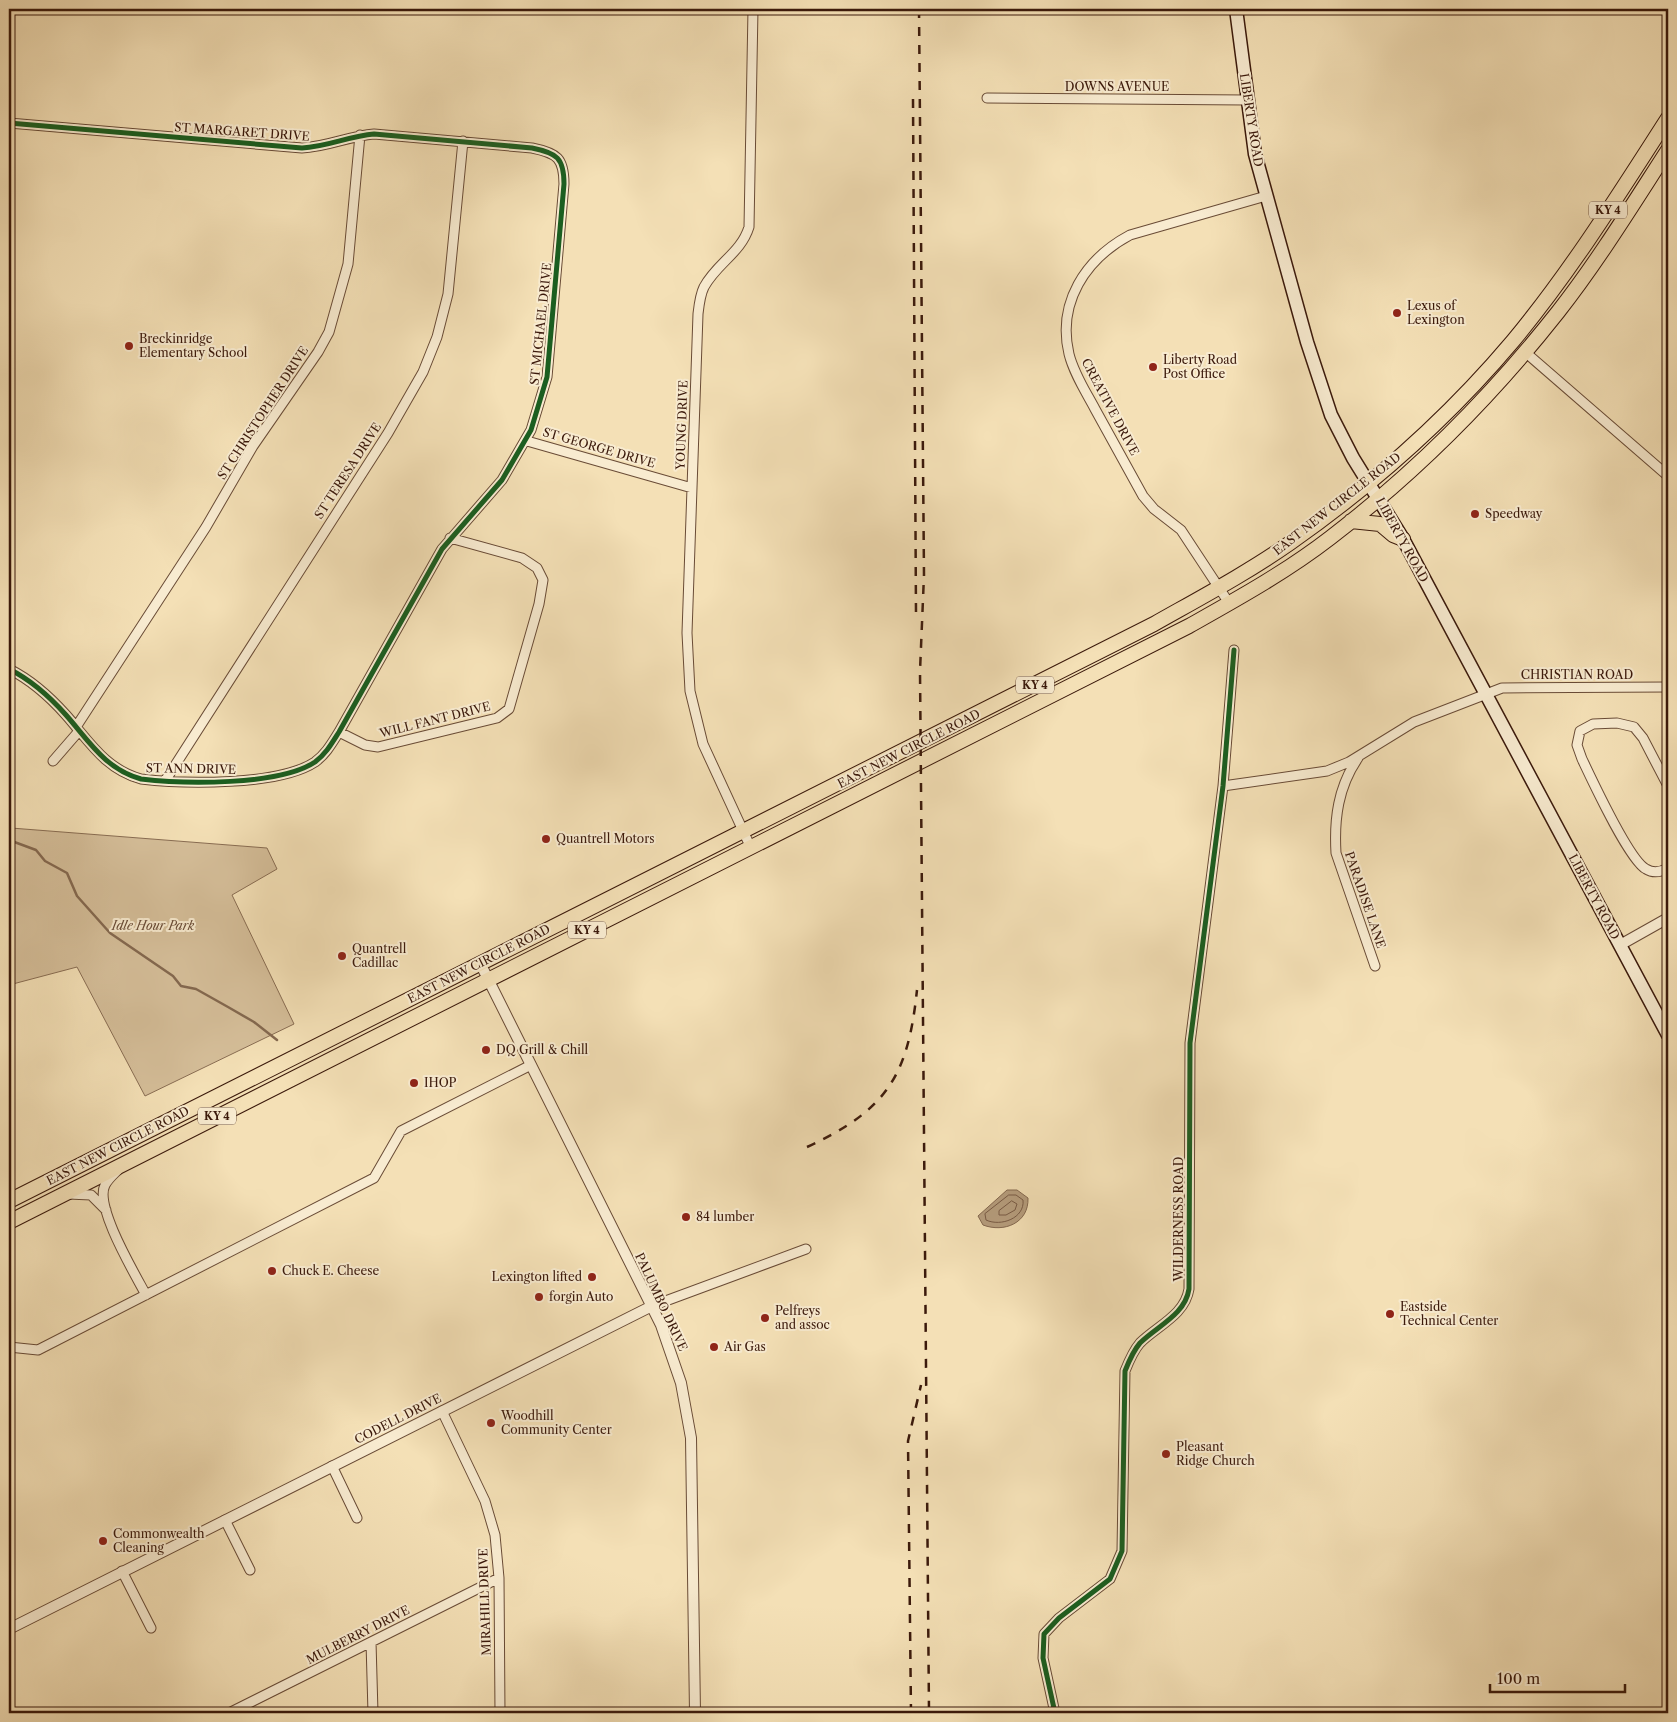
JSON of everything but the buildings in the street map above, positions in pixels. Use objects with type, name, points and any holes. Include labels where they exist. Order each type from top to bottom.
[{"type":"highway","name":"EAST NEW CIRCLE ROAD","points":[[9,1201],[1154,624],[1218,588],[1291,542],[1418,440],[1512,342],[1577,256],[1668,118]]},
{"type":"highway","points":[[1668,128],[1668,139]]},
{"type":"highway","name":"EAST NEW CIRCLE ROAD","points":[[9,1222],[124,1162],[1106,668],[1229,603],[1296,562],[1379,498],[1439,444],[1482,401],[1525,352],[1572,293],[1668,150]]},
{"type":"highway","points":[[1632,172],[1636,175],[1636,186],[1639,194]]},
{"type":"highway","points":[[1512,342],[1525,352]]},
{"type":"highway","points":[[1351,521],[1380,524],[1393,535],[1403,539]]},
{"type":"main road","name":"LIBERTY ROAD","points":[[1236,9],[1246,100],[1255,154],[1322,392],[1353,458],[1403,539],[1668,1035]]},
{"type":"street","name":"YOUNG DRIVE","points":[[751,848],[703,744],[690,691],[687,633],[700,298],[710,278],[741,246],[749,227],[753,9]]},
{"type":"street","name":"DOWNS AVENUE","points":[[987,98],[1246,100]]},
{"type":"street","name":"ST MARGARET DRIVE","points":[[9,123],[302,148],[320,146],[360,135],[374,134],[532,148],[548,151],[559,159]]},
{"type":"street","name":"ST CHRISTOPHER DRIVE","points":[[78,729],[206,527],[253,446],[313,360],[329,332],[348,264],[360,135]]},
{"type":"street","name":"ST TERESA DRIVE","points":[[165,781],[388,433],[423,372],[437,337],[448,294],[463,141]]},
{"type":"street","name":"ST MICHAEL DRIVE","points":[[338,732],[434,561],[450,538],[502,480],[527,441],[545,386],[550,357],[564,184],[564,169],[559,159]]},
{"type":"street","name":"CREATIVE DRIVE","points":[[1229,603],[1181,530],[1154,509],[1143,496],[1074,370],[1068,347],[1067,321],[1069,306],[1080,280],[1096,259],[1117,242],[1130,236],[1266,196]]},
{"type":"street","points":[[1534,341],[1540,366]]},
{"type":"street","points":[[1525,352],[1668,476]]},
{"type":"street","name":"ST GEORGE DRIVE","points":[[527,441],[692,488]]},
{"type":"street","name":"WILL FANT DRIVE","points":[[338,732],[365,745],[378,748],[497,718],[509,709],[539,604],[543,580],[537,568],[522,558],[450,538]]},
{"type":"street","name":"WILDERNESS ROAD","points":[[1054,1713],[1043,1658],[1044,1634],[1059,1618],[1110,1580],[1122,1551],[1125,1371],[1130,1358],[1139,1344],[1167,1322],[1184,1306],[1188,1298],[1190,1045],[1223,786],[1234,650]]},
{"type":"street","name":"ST ANN DRIVE","points":[[9,669],[41,690],[78,729],[96,752],[117,770],[141,779],[165,781],[240,780],[295,770],[319,759],[338,732]]},
{"type":"street","name":"CHRISTIAN ROAD","points":[[1488,696],[1502,688],[1668,687]]},
{"type":"street","points":[[1223,786],[1327,771],[1359,756],[1400,728],[1488,696]]},
{"type":"street","points":[[1668,786],[1643,738],[1634,727],[1617,723],[1592,724],[1580,730],[1577,745],[1582,759],[1631,852],[1647,870],[1659,872],[1668,868]]},
{"type":"street","points":[[53,761],[78,729]]},
{"type":"street","name":"PARADISE LANE","points":[[1359,756],[1347,776],[1338,802],[1335,826],[1336,853],[1375,966]]},
{"type":"street","points":[[1620,945],[1668,918]]},
{"type":"street","name":"PALUMBO DRIVE","points":[[480,963],[652,1306],[679,1374],[691,1438],[695,1713]]},
{"type":"street","points":[[9,1347],[38,1350],[374,1178],[401,1131],[531,1065]]},
{"type":"street","points":[[124,1162],[105,1184],[103,1193],[109,1224],[146,1296]]},
{"type":"street","points":[[63,1195],[91,1196],[106,1210]]},
{"type":"street","name":"CODELL DRIVE","points":[[9,1629],[652,1306],[806,1249]]},
{"type":"street","name":"MIRAHILL DRIVE","points":[[442,1411],[491,1517],[498,1553],[500,1713]]},
{"type":"street","points":[[332,1466],[357,1518]]},
{"type":"street","points":[[225,1520],[250,1570]]},
{"type":"street","points":[[122,1571],[150,1628]]},
{"type":"street","name":"MULBERRY DRIVE","points":[[229,1713],[245,1709],[371,1642],[499,1578]]},
{"type":"street","points":[[371,1642],[373,1713]]},
{"type":"green space","name":"Idle Hour Park","points":[[9,826],[11,828],[267,848],[277,869],[232,895],[294,1024],[145,1096],[77,967],[9,985]]},
{"type":"water","points":[[1007,1190],[1017,1190],[1028,1198],[1027,1207],[1020,1220],[1007,1227],[999,1228],[983,1225],[978,1216]]},
{"type":"waterway","points":[[9,840],[36,850],[45,861],[67,873],[77,896],[110,933],[173,976],[181,986],[196,989],[254,1022],[277,1040]]},
{"type":"railway","points":[[919,9],[924,575],[920,671],[929,1713]]},
{"type":"railway","points":[[913,99],[916,614]]},
{"type":"railway","points":[[807,1147],[857,1119],[875,1104],[889,1087],[899,1068],[907,1046],[917,990]]},
{"type":"railway","points":[[911,1713],[908,1441],[921,1385]]},
{"type":"cycle path","points":[[9,123],[302,148],[374,134],[532,148],[548,152],[557,158],[563,168],[564,175],[547,377],[531,430],[502,480],[442,549],[339,732],[319,759],[299,770],[255,779],[205,782],[141,779],[128,774],[108,761],[90,744],[47,695],[25,678],[9,669]]},
{"type":"cycle path","points":[[1055,1713],[1043,1658],[1044,1634],[1059,1618],[1110,1579],[1122,1551],[1125,1371],[1131,1356],[1140,1343],[1176,1313],[1182,1306],[1189,1289],[1190,1043],[1223,786],[1234,650]]},
{"type":"place","name":"Lexus of Lexington","points":[[1397,313]]},
{"type":"place","name":"Breckinridge Elementary School","points":[[129,346]]},
{"type":"place","name":"Liberty Road Post Office","points":[[1153,367]]},
{"type":"place","name":"Speedway","points":[[1475,514]]},
{"type":"place","name":"Quantrell Motors","points":[[546,839]]},
{"type":"place","name":"Quantrell Cadillac","points":[[342,956]]},
{"type":"place","name":"DQ Grill & Chill","points":[[486,1050]]},
{"type":"place","name":"IHOP","points":[[414,1083]]},
{"type":"place","name":"84 lumber","points":[[686,1217]]},
{"type":"place","name":"Chuck E. Cheese","points":[[272,1271]]},
{"type":"place","name":"Lexington lifted","points":[[592,1277]]},
{"type":"place","name":"forgin Auto","points":[[539,1297]]},
{"type":"place","name":"Eastside Technical Center","points":[[1390,1314]]},
{"type":"place","name":"Pelfreys and assoc","points":[[765,1318]]},
{"type":"place","name":"Air Gas","points":[[714,1347]]},
{"type":"place","name":"Woodhill Community Center","points":[[491,1423]]},
{"type":"place","name":"Pleasant Ridge Church","points":[[1166,1454]]},
{"type":"place","name":"Commonwealth Cleaning","points":[[103,1541]]}]
